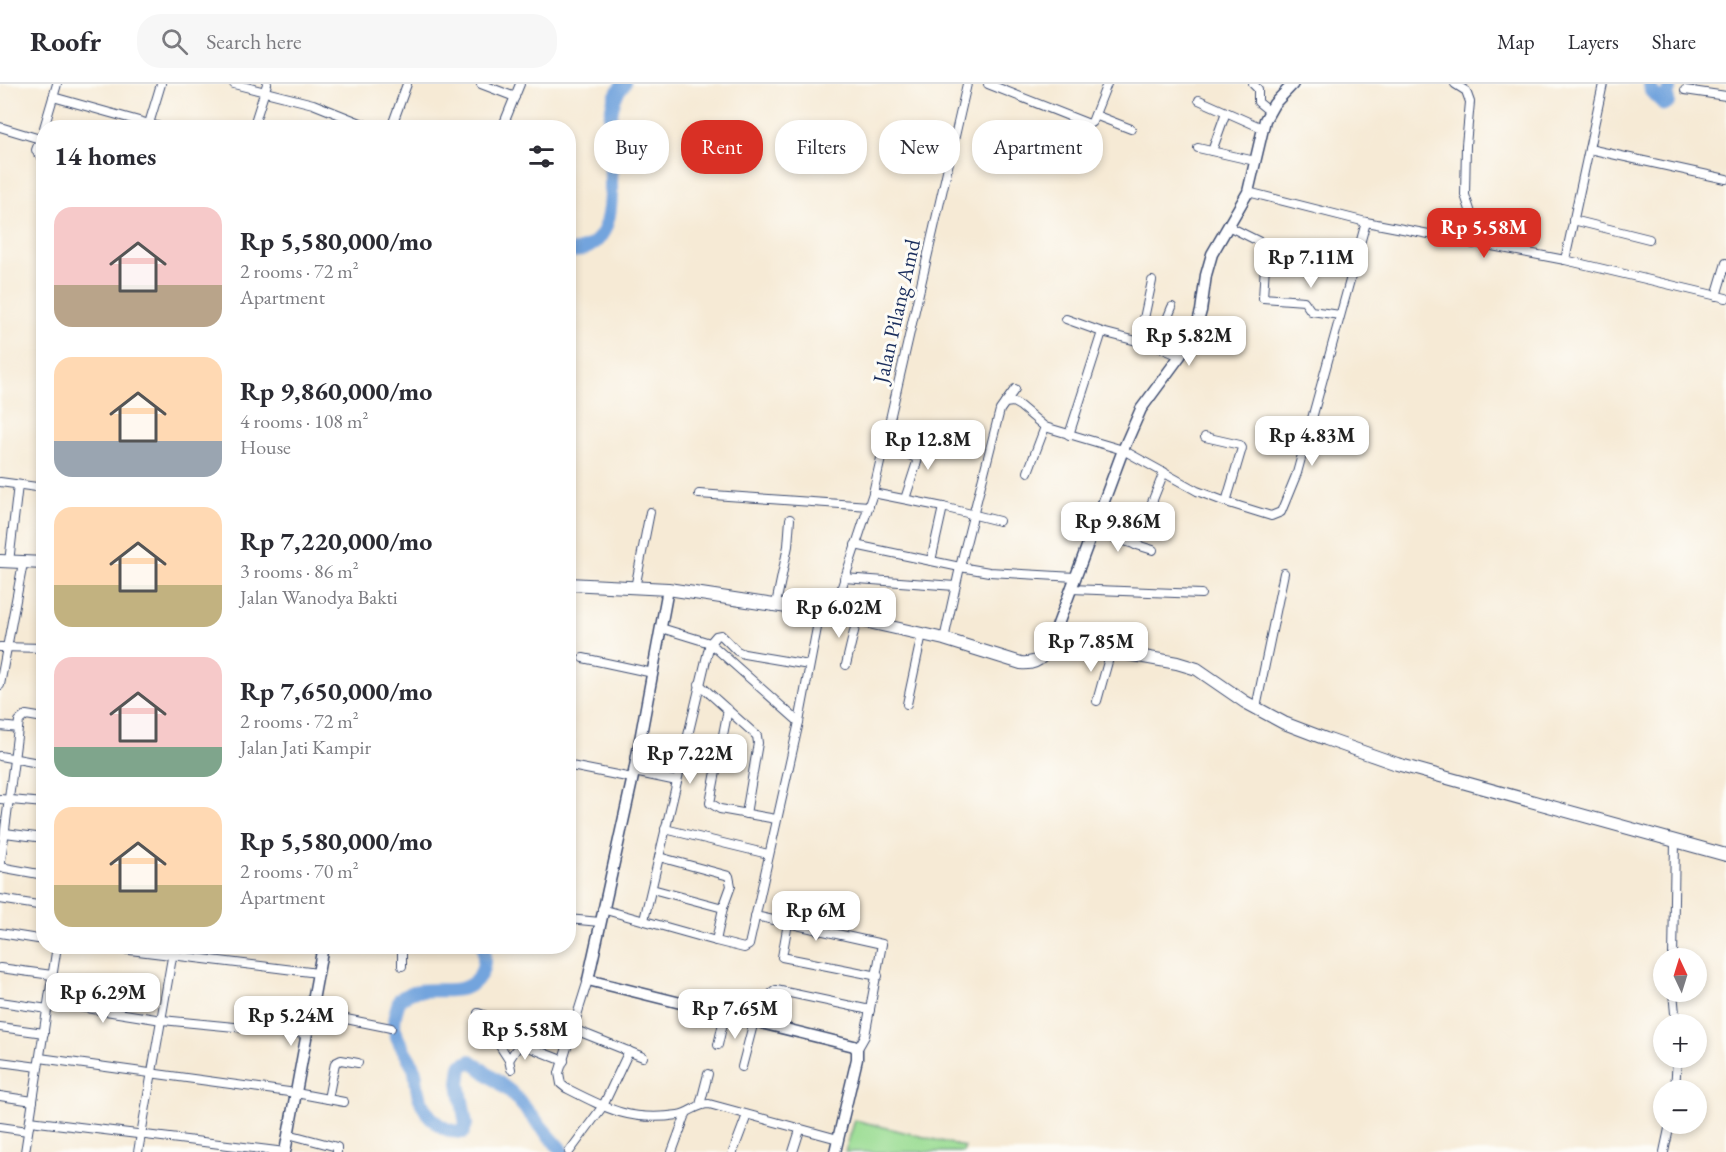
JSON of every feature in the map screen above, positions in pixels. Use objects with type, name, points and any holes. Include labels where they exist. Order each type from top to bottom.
[{"type":"main road","points":[[5,562],[36,563]]},
{"type":"main road","points":[[576,584],[668,590],[833,614],[944,639],[1016,662],[1029,663],[1044,656],[1054,635],[1111,651],[1177,663],[1197,669],[1256,708],[1310,733],[1397,764],[1726,855]]},
{"type":"street","points":[[46,120],[57,84]]},
{"type":"street","points":[[150,120],[161,84]]},
{"type":"street","points":[[234,84],[266,88],[353,120]]},
{"type":"street","points":[[394,120],[407,84]]},
{"type":"street","points":[[481,84],[515,98]]},
{"type":"street","points":[[505,120],[520,84]]},
{"type":"street","name":"Jalan Pilang Amd","points":[[833,614],[873,493],[967,84]]},
{"type":"street","points":[[988,84],[1086,123],[1092,122],[1107,84]]},
{"type":"street","points":[[1253,84],[1258,89],[1258,102],[1269,111]]},
{"type":"street","points":[[1054,635],[1123,450],[1148,398],[1180,356],[1197,325],[1212,254],[1248,192],[1262,128],[1269,111],[1293,84]]},
{"type":"street","points":[[1455,84],[1466,91],[1470,102],[1465,195],[1472,216],[1473,244]]},
{"type":"street","points":[[1565,260],[1603,84]]},
{"type":"street","points":[[256,120],[266,88]]},
{"type":"street","points":[[1685,90],[1726,96]]},
{"type":"street","points":[[53,97],[128,120]]},
{"type":"street","points":[[1199,100],[1262,128]]},
{"type":"street","points":[[1212,151],[1226,111]]},
{"type":"street","points":[[1095,115],[1131,129]]},
{"type":"street","points":[[0,127],[36,138]]},
{"type":"street","points":[[1198,148],[1255,161]]},
{"type":"street","points":[[1589,149],[1726,179]]},
{"type":"street","points":[[1248,192],[1366,222],[1565,260],[1726,298]]},
{"type":"street","points":[[1573,220],[1650,239]]},
{"type":"street","points":[[1005,403],[1013,402],[1020,406],[1045,427],[1123,450],[1197,490],[1226,502],[1271,516],[1278,514],[1284,508],[1297,473],[1366,222]]},
{"type":"street","points":[[1228,226],[1264,244],[1266,249],[1263,298],[1304,301],[1311,311],[1340,315]]},
{"type":"street","points":[[1716,296],[1726,263]]},
{"type":"street","points":[[1139,342],[1152,281]]},
{"type":"street","points":[[1156,346],[1172,307]]},
{"type":"street","points":[[1066,319],[1102,332],[1156,346],[1180,356]]},
{"type":"street","points":[[1069,435],[1102,332]]},
{"type":"street","points":[[944,639],[955,586],[1000,410],[1015,389]]},
{"type":"street","points":[[1028,472],[1045,427]]},
{"type":"street","points":[[905,500],[917,462],[916,458],[905,453],[909,437]]},
{"type":"street","points":[[1205,437],[1240,445],[1242,448],[1226,502]]},
{"type":"street","points":[[1135,545],[1164,472]]},
{"type":"street","points":[[0,482],[36,487]]},
{"type":"street","points":[[5,562],[18,485]]},
{"type":"street","points":[[873,493],[999,521]]},
{"type":"street","points":[[699,494],[869,506]]},
{"type":"street","points":[[931,561],[943,507]]},
{"type":"street","points":[[635,588],[650,512]]},
{"type":"street","points":[[776,604],[788,546],[790,519]]},
{"type":"street","points":[[1092,531],[1153,550]]},
{"type":"street","points":[[855,545],[989,572],[1075,577]]},
{"type":"street","points":[[0,685],[4,647],[23,563]]},
{"type":"street","points":[[1256,708],[1284,573]]},
{"type":"street","points":[[844,578],[955,586]]},
{"type":"street","points":[[1071,589],[1201,594]]},
{"type":"street","points":[[668,590],[633,775],[588,980],[559,1073],[561,1084],[618,1113],[641,1117],[686,1114],[700,1105],[714,1105],[838,1139]]},
{"type":"street","points":[[602,909],[744,948],[749,945],[799,722],[820,612]]},
{"type":"street","points":[[846,665],[857,619]]},
{"type":"street","points":[[661,628],[710,643],[799,722]]},
{"type":"street","points":[[907,704],[922,634]]},
{"type":"street","points":[[644,920],[710,643],[716,636],[721,635],[737,651],[744,654],[809,665]]},
{"type":"street","points":[[4,647],[36,648]]},
{"type":"street","points":[[1097,701],[1111,651]]},
{"type":"street","points":[[583,658],[653,673]]},
{"type":"street","points":[[699,684],[754,732],[758,739],[746,814]]},
{"type":"street","points":[[728,709],[709,801],[714,807],[776,819]]},
{"type":"street","points":[[36,717],[24,716],[18,728],[14,759],[4,799],[0,868],[36,874]]},
{"type":"street","points":[[0,726],[18,728]]},
{"type":"street","points":[[0,756],[36,763]]},
{"type":"street","points":[[576,767],[677,781]]},
{"type":"street","points":[[4,799],[36,802]]},
{"type":"street","points":[[665,829],[768,854]]},
{"type":"street","points":[[3,836],[36,838]]},
{"type":"street","points":[[1673,948],[1675,841]]},
{"type":"street","points":[[659,857],[727,874],[731,884],[716,941]]},
{"type":"street","points":[[652,889],[723,908]]},
{"type":"street","points":[[0,899],[36,905]]},
{"type":"street","points":[[755,916],[882,944],[878,976],[865,1036],[856,1050]]},
{"type":"street","points":[[576,920],[600,922]]},
{"type":"street","points":[[788,923],[782,955],[784,958],[878,976]]},
{"type":"street","points":[[0,933],[36,939]]},
{"type":"street","points":[[25,1152],[56,954]]},
{"type":"street","points":[[138,1152],[173,954]]},
{"type":"street","points":[[193,954],[318,974]]},
{"type":"street","points":[[30,1121],[285,1152],[322,954]]},
{"type":"street","points":[[402,954],[402,966]]},
{"type":"street","points":[[0,968],[52,975]]},
{"type":"street","points":[[588,980],[849,1043],[856,1050],[858,1059],[836,1152]]},
{"type":"street","points":[[742,1067],[759,1022],[772,993],[776,990],[870,1010]]},
{"type":"street","points":[[0,1002],[48,1005],[162,1020],[307,1034]]},
{"type":"street","points":[[311,1012],[391,1028]]},
{"type":"street","points":[[478,1013],[498,1020],[501,1050],[511,1069]]},
{"type":"street","points":[[718,1045],[725,1014]]},
{"type":"street","points":[[0,1027],[44,1033]]},
{"type":"street","points":[[573,1029],[644,1057]]},
{"type":"street","points":[[498,1035],[564,1061]]},
{"type":"street","points":[[508,1060],[519,1045]]},
{"type":"street","points":[[570,1150],[603,1106],[629,1051]]},
{"type":"street","points":[[328,1099],[336,1063],[341,1060],[357,1063]]},
{"type":"street","points":[[0,1062],[39,1063],[151,1074],[296,1093],[344,1102]]},
{"type":"street","points":[[700,1105],[708,1074]]},
{"type":"street","points":[[0,1096],[33,1101]]},
{"type":"street","points":[[672,1152],[686,1114]]},
{"type":"street","points":[[733,1152],[747,1115]]},
{"type":"street","points":[[0,1127],[28,1131]]},
{"type":"street","points":[[793,1152],[800,1130]]},
{"type":"street","points":[[288,1134],[334,1146],[337,1152]]},
{"type":"street","points":[[1664,1152],[1668,1134]]},
{"type":"green space","points":[[855,1120],[965,1147],[963,1152],[845,1152]]},
{"type":"waterway","points":[[576,250],[591,245],[605,229],[610,207],[610,125],[614,101],[624,84]]},
{"type":"waterway","points":[[1650,84],[1651,91],[1664,104],[1668,102],[1667,95],[1671,84]]},
{"type":"waterway","points":[[484,954],[480,975],[467,987],[413,992],[400,999],[394,1020],[395,1032],[414,1068],[419,1096],[435,1122],[448,1130],[463,1132],[466,1124],[459,1083],[461,1066],[471,1061],[512,1093],[563,1152]]}]
